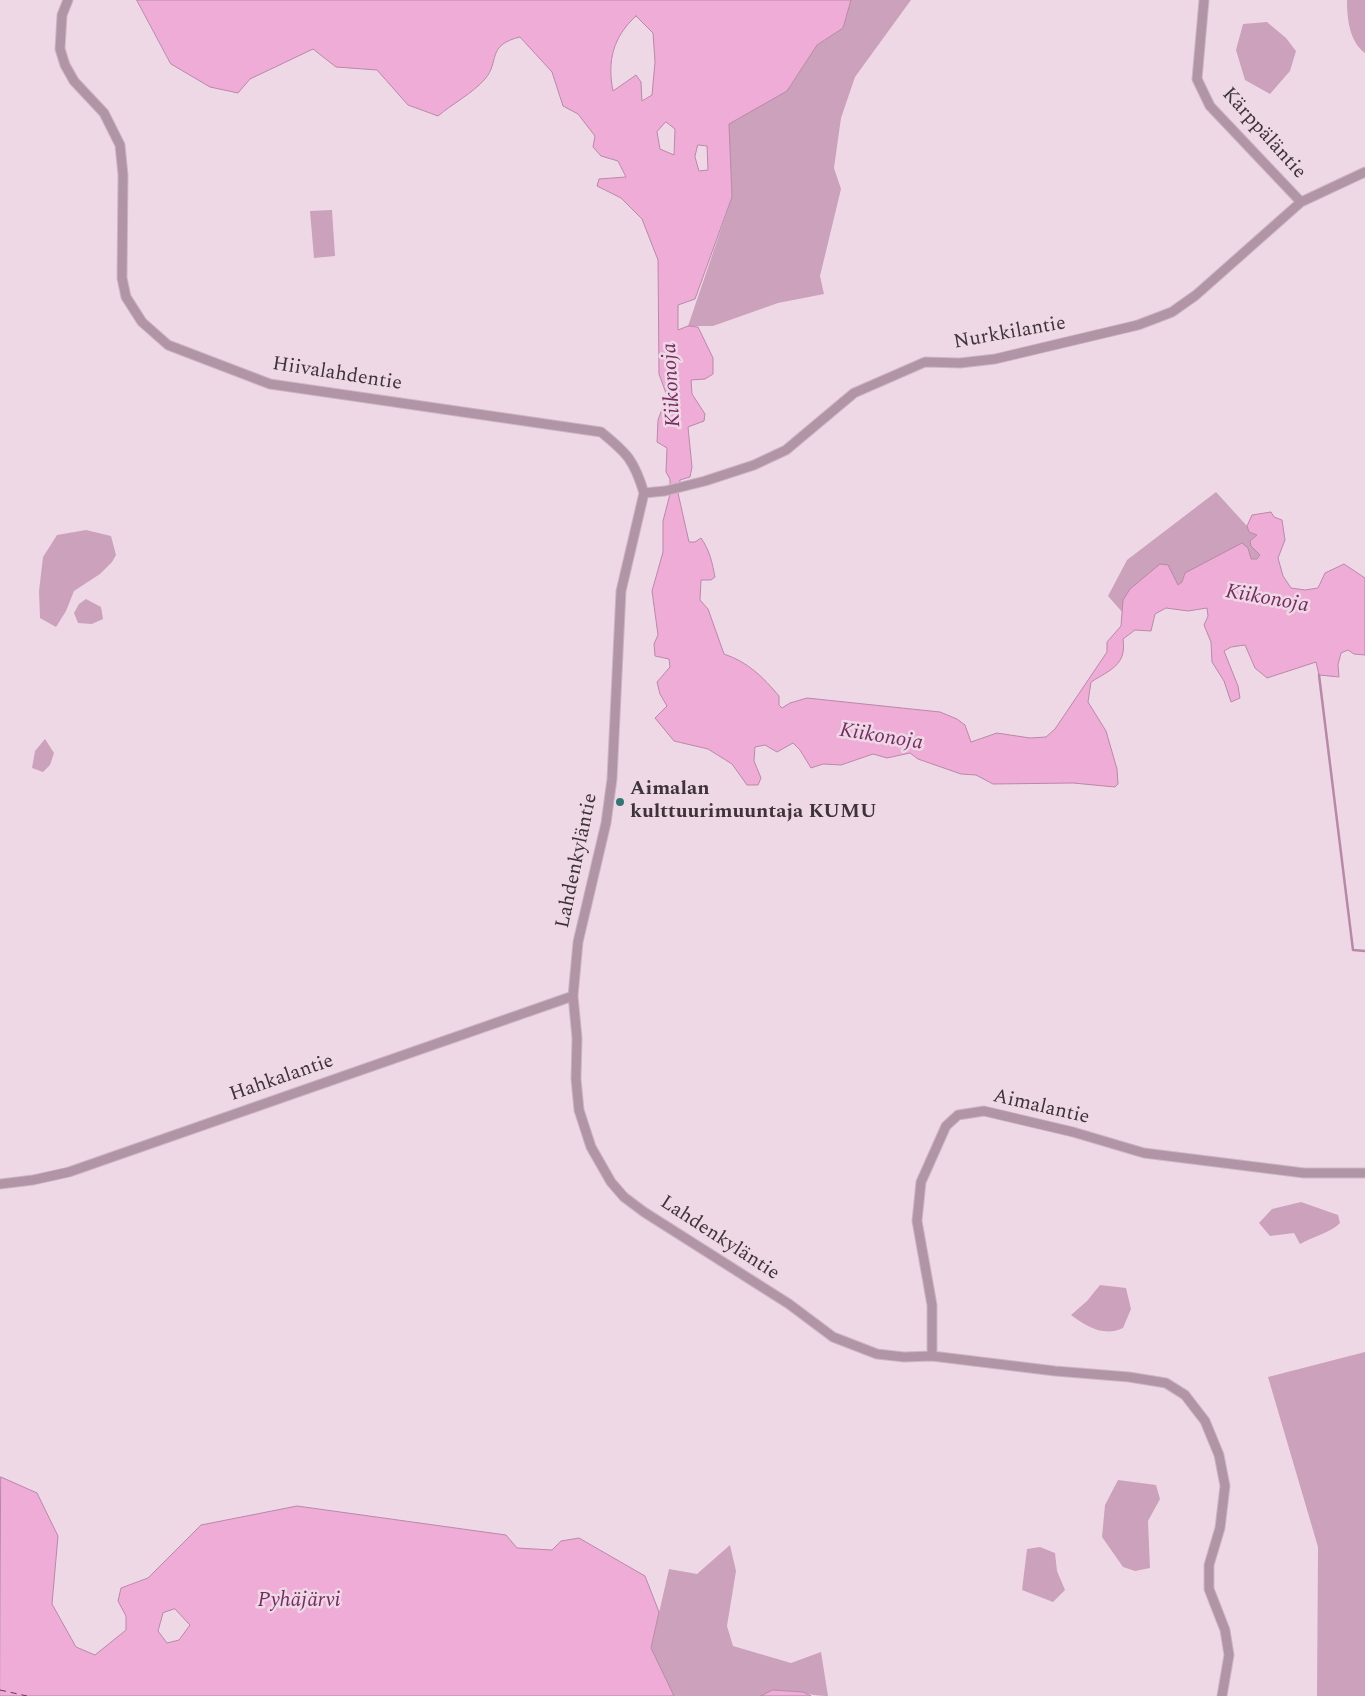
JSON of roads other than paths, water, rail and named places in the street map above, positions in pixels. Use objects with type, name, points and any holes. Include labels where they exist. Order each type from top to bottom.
[{"type":"street","name":"Hiivalahdentie","points":[[68,0],[62,15],[60,49],[65,65],[74,81],[104,113],[120,145],[123,175],[122,278],[126,298],[142,322],[168,345],[270,384],[601,432],[630,456],[644,493]]},
{"type":"street","name":"Kärppäläntie","points":[[1204,0],[1197,79],[1210,106],[1301,202]]},
{"type":"street","name":"Nurkkilantie","points":[[644,493],[675,488],[754,465],[786,450],[854,393],[925,362],[960,363],[995,359],[1144,323],[1172,312],[1196,295],[1301,202],[1365,172]]},
{"type":"street","name":"Lahdenkyläntie","points":[[644,493],[621,591],[612,779],[606,823],[578,942],[573,996],[577,1038],[576,1079],[579,1110],[591,1147],[611,1182],[624,1197],[644,1212],[789,1304],[833,1337],[877,1354],[904,1357],[932,1356],[1056,1371],[1129,1377],[1166,1383],[1185,1395],[1205,1421],[1219,1455],[1225,1486],[1220,1528],[1209,1566],[1209,1589],[1225,1630],[1229,1655],[1222,1696]]},
{"type":"street","name":"Hahkalantie","points":[[0,1184],[33,1180],[69,1172],[573,996]]},
{"type":"street","name":"Aimalantie","points":[[932,1356],[932,1305],[917,1221],[918,1211],[922,1182],[946,1126],[958,1115],[984,1111],[1073,1132],[1144,1153],[1304,1174],[1365,1174]]},
{"type":"water","name":"Kiikonoja","points":[[137,0],[851,0],[843,28],[817,45],[787,91],[729,124],[732,197],[695,299],[678,305],[678,330],[688,326],[698,327],[713,358],[713,374],[705,379],[691,380],[692,394],[705,414],[704,421],[688,427],[692,467],[690,477],[680,480],[678,493],[689,542],[695,542],[701,538],[707,547],[712,561],[715,577],[711,580],[701,580],[700,600],[708,609],[724,654],[740,661],[761,676],[779,696],[779,705],[782,708],[790,703],[807,698],[940,712],[957,719],[965,725],[971,742],[997,733],[1030,738],[1046,737],[1055,729],[1107,652],[1107,642],[1121,626],[1123,600],[1130,589],[1160,564],[1168,565],[1178,585],[1182,582],[1185,573],[1242,543],[1248,548],[1251,559],[1257,559],[1260,555],[1251,546],[1250,541],[1257,535],[1249,532],[1247,526],[1252,515],[1271,512],[1274,517],[1282,520],[1285,540],[1278,558],[1283,576],[1291,588],[1305,590],[1318,588],[1325,573],[1344,564],[1365,578],[1365,655],[1354,654],[1348,650],[1341,653],[1338,665],[1339,677],[1319,675],[1316,662],[1267,678],[1255,668],[1245,645],[1231,647],[1224,651],[1238,686],[1240,698],[1231,702],[1224,681],[1212,662],[1211,642],[1204,625],[1208,616],[1207,608],[1188,611],[1166,608],[1155,614],[1151,631],[1135,630],[1123,639],[1124,648],[1120,661],[1111,670],[1091,682],[1088,702],[1106,731],[1117,769],[1118,784],[1115,787],[1073,783],[993,784],[976,775],[961,774],[918,759],[910,753],[887,758],[873,754],[841,765],[823,764],[811,768],[800,750],[793,743],[777,752],[765,745],[755,747],[754,761],[761,778],[758,785],[747,785],[732,764],[708,749],[674,741],[655,718],[667,706],[660,694],[657,682],[670,667],[669,659],[655,656],[654,644],[658,635],[652,591],[663,552],[663,521],[670,494],[670,479],[666,472],[667,448],[657,442],[658,420],[667,396],[659,374],[658,260],[642,219],[621,198],[597,186],[599,179],[626,177],[618,161],[601,156],[593,147],[595,136],[578,114],[563,106],[552,72],[520,37],[509,40],[498,49],[485,79],[475,89],[438,116],[408,105],[377,70],[336,67],[313,49],[250,79],[238,93],[210,87],[171,64]],"holes":[[[636,16],[653,33],[655,62],[652,95],[642,101],[641,82],[636,75],[613,91],[611,80],[612,60],[617,41],[628,24]],[[666,122],[675,129],[674,155],[660,149],[657,132]],[[698,145],[707,146],[708,170],[699,171],[695,157]]]},
{"type":"water","name":"Pyhäjärvi","points":[[1,1477],[37,1493],[58,1536],[52,1604],[76,1647],[95,1655],[126,1630],[126,1616],[118,1601],[121,1588],[148,1578],[201,1525],[297,1506],[506,1535],[517,1548],[552,1550],[561,1541],[579,1538],[645,1576],[659,1612],[651,1648],[674,1696],[0,1696]],"holes":[[[175,1609],[190,1625],[179,1640],[167,1643],[158,1631],[163,1613]]]},
{"type":"water","points":[[773,1690],[803,1692],[811,1696],[761,1696]]},
{"type":"waterway","points":[[1319,675],[1353,950],[1365,951]]},
{"type":"place","name":"Aimalan kulttuurimuuntaja KUMU","points":[[620,802]]}]
